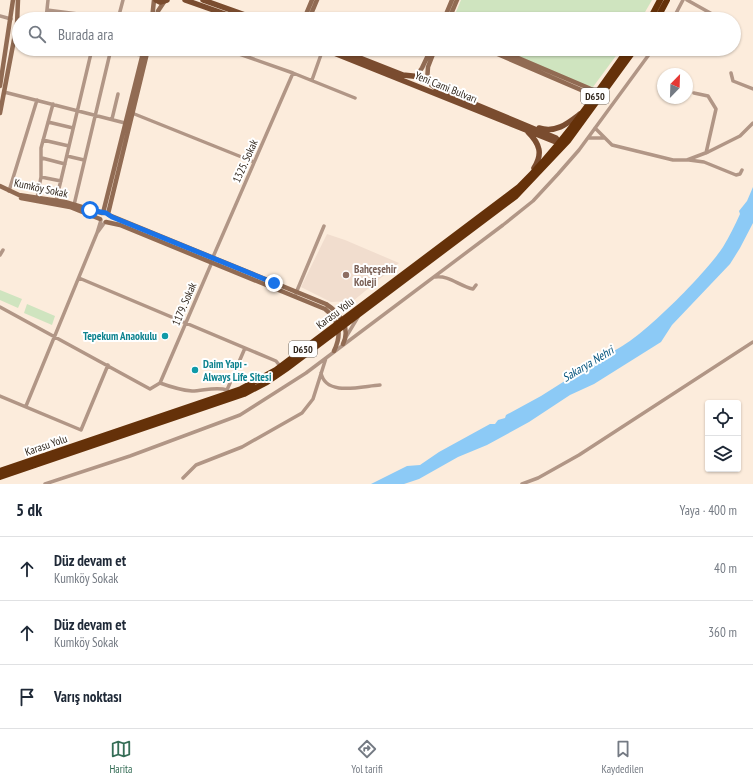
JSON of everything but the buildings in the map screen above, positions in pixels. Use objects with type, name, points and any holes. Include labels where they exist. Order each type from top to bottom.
[{"type":"highway","points":[[654,12],[660,0]]},
{"type":"highway","points":[[661,12],[667,0]]},
{"type":"highway","name":"Karasu Yolu","points":[[0,471],[210,400],[229,391],[247,386],[280,366],[341,325],[506,197],[530,176],[560,144],[623,56]]},
{"type":"highway","name":"Karasu Yolu","points":[[560,144],[568,141],[630,56]]},
{"type":"highway","points":[[0,478],[244,394],[267,382],[286,369],[341,325],[361,314],[516,196],[560,144]]},
{"type":"main road","points":[[0,86],[2,62],[11,19],[13,0]]},
{"type":"main road","points":[[18,0],[18,12]]},
{"type":"main road","points":[[153,12],[155,0],[166,0]]},
{"type":"main road","points":[[158,12],[166,0]]},
{"type":"main road","points":[[185,0],[218,12]]},
{"type":"main road","points":[[204,0],[237,12]]},
{"type":"main road","points":[[307,12],[312,0]]},
{"type":"main road","points":[[312,12],[318,0]]},
{"type":"main road","points":[[447,12],[452,0]]},
{"type":"main road","points":[[452,12],[457,0]]},
{"type":"main road","points":[[0,112],[13,56]]},
{"type":"main road","points":[[105,214],[142,56]]},
{"type":"main road","points":[[103,221],[146,56]]},
{"type":"main road","name":"Yeni Cami Bulvarı","points":[[341,56],[526,128]]},
{"type":"main road","name":"Yeni Cami Bulvarı","points":[[356,56],[403,75],[422,77],[436,88],[560,144]]},
{"type":"main road","points":[[428,56],[422,68],[413,80],[419,87],[426,85],[428,67],[433,56]]},
{"type":"main road","points":[[503,56],[596,94]]},
{"type":"main road","points":[[512,56],[596,94]]},
{"type":"main road","points":[[526,128],[544,130],[553,129],[568,124],[585,110]]},
{"type":"main road","points":[[526,128],[538,143],[540,154],[539,161],[530,176]]},
{"type":"main road","name":"Kumköy Sokak","points":[[0,187],[9,191],[74,205],[105,214],[332,308],[341,325]]},
{"type":"main road","name":"Kumköy Sokak","points":[[0,187],[27,200],[70,208],[212,259]]},
{"type":"main road","points":[[103,221],[109,218],[105,214]]},
{"type":"main road","points":[[341,325],[346,338],[343,344]]},
{"type":"main road","points":[[334,351],[341,325]]},
{"type":"street","points":[[48,0],[47,10],[63,12]]},
{"type":"street","points":[[120,12],[123,0]]},
{"type":"street","points":[[676,12],[682,0]]},
{"type":"street","points":[[687,0],[708,12]]},
{"type":"street","points":[[0,16],[11,19]]},
{"type":"street","points":[[56,201],[91,56]]},
{"type":"street","points":[[74,205],[110,56]]},
{"type":"street","points":[[245,56],[312,80],[355,98]]},
{"type":"street","points":[[312,80],[321,56]]},
{"type":"street","points":[[45,484],[130,456],[240,415],[300,377],[533,201],[558,174],[595,128],[647,56]]},
{"type":"street","name":"1325. Sokak","points":[[212,259],[293,73]]},
{"type":"street","points":[[731,73],[733,81],[753,89]]},
{"type":"street","points":[[4,92],[125,123]]},
{"type":"street","points":[[694,93],[708,96],[716,109],[706,153]]},
{"type":"street","points":[[112,120],[118,94]]},
{"type":"street","points":[[9,191],[37,100]]},
{"type":"street","points":[[37,198],[41,177],[43,140],[53,104]]},
{"type":"street","points":[[132,113],[254,162]]},
{"type":"street","points":[[48,122],[73,128]]},
{"type":"street","points":[[687,160],[706,153],[740,136],[753,123]]},
{"type":"street","points":[[595,128],[612,145],[673,160],[704,162],[736,175],[740,174],[742,170]]},
{"type":"street","points":[[587,138],[604,138]]},
{"type":"street","points":[[43,140],[69,146]]},
{"type":"street","points":[[67,156],[84,160]]},
{"type":"street","points":[[42,158],[65,164]]},
{"type":"street","points":[[41,177],[61,181]]},
{"type":"street","points":[[26,406],[103,221]]},
{"type":"street","points":[[296,294],[324,226]]},
{"type":"street","points":[[0,255],[2,250]]},
{"type":"street","name":"1179. Sokak","points":[[160,383],[212,259]]},
{"type":"street","points":[[434,277],[443,276],[462,287],[473,289],[476,285]]},
{"type":"street","points":[[78,278],[276,361],[280,366]]},
{"type":"street","points":[[0,307],[150,389],[160,383],[178,389],[206,390],[221,388],[229,391],[229,385],[245,348]]},
{"type":"street","points":[[346,338],[361,314]]},
{"type":"street","points":[[522,484],[538,478],[579,455],[753,342]]},
{"type":"street","points":[[183,478],[196,465],[242,447],[302,413],[313,399],[326,357]]},
{"type":"street","points":[[0,396],[80,430],[108,365]]},
{"type":"street","points":[[321,372],[322,378],[328,385],[336,388],[380,385]]},
{"type":"street","points":[[206,390],[210,400]]},
{"type":"shaded area","name":"Bahçeşehir Koleji","points":[[327,234],[399,263],[353,301],[331,302],[301,287]]},
{"type":"green space","points":[[461,0],[652,0],[645,12],[456,12]]},
{"type":"green space","points":[[518,56],[616,56],[593,87],[577,83]]},
{"type":"green space","points":[[0,290],[22,299],[18,308],[0,300]]},
{"type":"green space","points":[[27,304],[55,316],[52,325],[24,313]]},
{"type":"water","points":[[753,187],[753,223],[740,248],[730,264],[672,325],[661,342],[594,384],[570,395],[529,422],[487,445],[458,457],[419,479],[404,484],[371,484],[407,466],[420,465],[439,452],[490,424],[495,424],[498,420],[505,418],[506,415],[541,396],[621,347],[636,336],[687,290],[714,259],[723,247],[740,214],[739,211],[747,201]]},
{"type":"place","name":"Bahçeşehir Koleji","points":[[346,275]]},
{"type":"place","name":"Tepekum Anaokulu","points":[[165,336]]},
{"type":"place","name":"Daim Yapı - Always Life Sitesi","points":[[195,370]]},
{"type":"route","points":[[90,210],[102,214],[106,213],[112,217],[274,283]]},
{"type":"water label","name":"Sakarya Nehri","points":[[588,364]]}]
